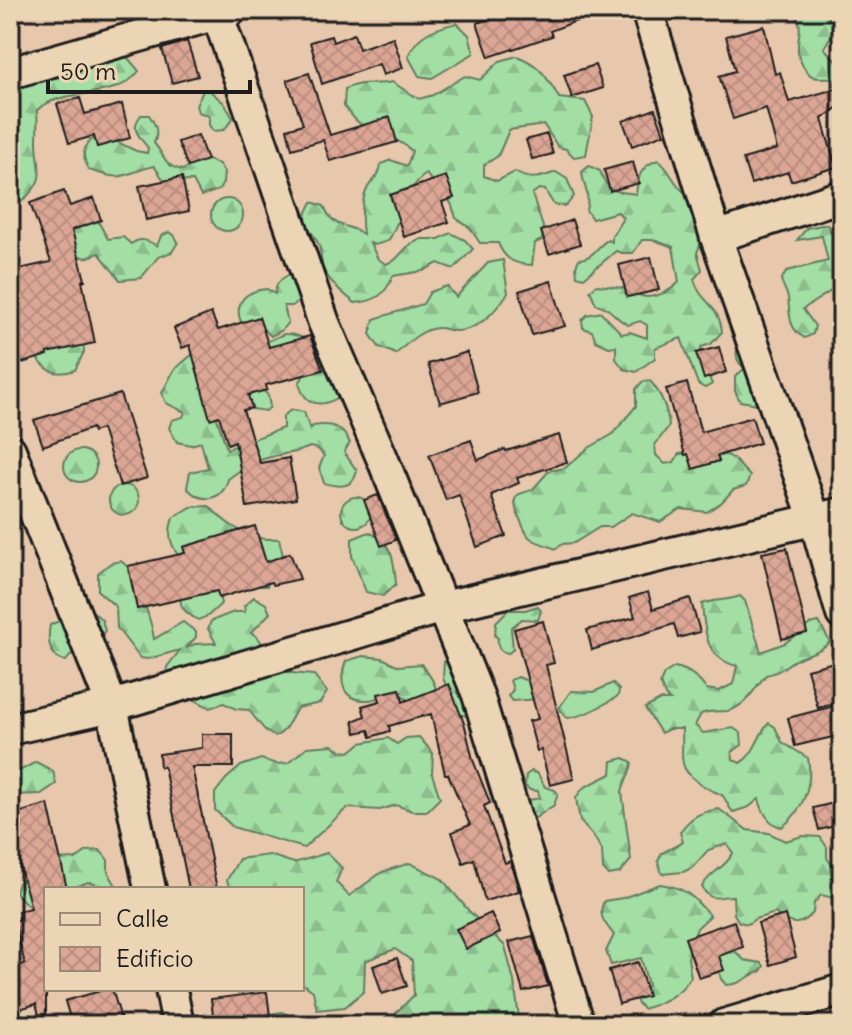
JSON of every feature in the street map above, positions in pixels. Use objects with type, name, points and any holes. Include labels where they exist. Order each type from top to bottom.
[{"type":"street","points":[[647,10],[716,237],[828,517],[842,614]]},
{"type":"street","points":[[10,73],[222,11],[324,323],[478,695],[579,1025]]},
{"type":"street","points":[[716,237],[842,196]]},
{"type":"street","points":[[10,450],[112,706],[150,887]]},
{"type":"street","points":[[10,729],[112,706],[443,607],[828,517]]},
{"type":"street","points":[[724,1025],[842,990]]},
{"type":"street","points":[[171,991],[178,1025]]},
{"type":"green space","points":[[791,10],[823,10],[836,27],[824,48],[842,67],[842,102],[833,78],[814,77],[803,66],[798,51],[800,24]]},
{"type":"green space","points":[[457,23],[469,35],[474,53],[432,78],[419,76],[408,56],[412,48],[428,33]]},
{"type":"green space","points":[[517,56],[542,72],[559,98],[585,101],[593,117],[586,155],[574,157],[566,149],[558,147],[544,125],[509,130],[498,156],[484,165],[484,176],[497,181],[515,172],[535,178],[556,172],[567,179],[574,196],[566,206],[554,205],[545,190],[539,189],[532,194],[543,227],[542,240],[535,243],[532,265],[511,260],[498,243],[480,243],[470,228],[456,218],[451,203],[426,174],[412,188],[388,241],[375,245],[370,243],[378,259],[386,264],[421,239],[439,239],[451,233],[465,240],[473,249],[454,269],[438,263],[423,271],[393,276],[378,296],[355,303],[323,269],[319,246],[306,225],[308,210],[312,202],[324,206],[336,222],[363,234],[364,197],[381,164],[391,160],[407,166],[412,151],[358,122],[344,106],[345,89],[392,82],[419,99],[433,95],[465,76],[480,80],[500,61]]},
{"type":"green space","points":[[93,57],[128,58],[139,71],[117,87],[62,98],[37,110],[40,174],[35,186],[22,201],[10,197],[10,168],[16,159],[10,142],[10,83],[63,77]]},
{"type":"green space","points":[[203,91],[210,91],[224,103],[233,118],[224,130],[213,131],[209,116],[198,112],[196,105]]},
{"type":"green space","points":[[141,115],[149,115],[155,125],[154,143],[172,166],[183,170],[202,158],[219,164],[224,172],[219,190],[201,196],[193,181],[165,182],[154,166],[117,177],[89,170],[84,158],[85,149],[101,134],[147,153],[148,148],[138,136],[136,128]]},
{"type":"green space","points":[[658,160],[683,191],[691,188],[706,233],[697,252],[702,270],[694,279],[700,293],[717,315],[722,332],[711,344],[701,347],[702,360],[712,384],[705,388],[698,384],[681,338],[655,348],[655,358],[636,372],[624,369],[616,359],[616,346],[609,347],[596,341],[592,331],[583,328],[582,320],[587,315],[601,312],[622,334],[630,332],[647,338],[647,325],[640,321],[628,325],[623,322],[596,304],[590,290],[597,285],[633,290],[650,297],[666,292],[679,282],[673,247],[654,240],[642,240],[633,253],[616,251],[584,278],[577,276],[579,259],[589,256],[604,242],[612,242],[612,236],[623,218],[618,212],[592,219],[586,210],[587,195],[582,172],[589,166],[600,171],[613,190],[636,194],[641,173],[647,165]]},
{"type":"green space","points":[[227,199],[238,204],[243,215],[238,226],[227,231],[216,226],[211,215],[216,204]]},
{"type":"green space","points":[[95,216],[108,239],[123,237],[131,244],[144,240],[157,246],[161,236],[169,232],[178,242],[172,252],[158,257],[141,278],[120,280],[99,253],[86,258],[77,255],[68,224]]},
{"type":"green space","points":[[827,224],[837,244],[842,245],[842,296],[831,291],[803,309],[815,326],[813,334],[805,338],[795,331],[781,280],[787,271],[828,261],[822,236],[797,240],[807,228]]},
{"type":"green space","points":[[503,260],[508,293],[493,312],[474,327],[458,331],[439,328],[427,331],[396,354],[379,347],[370,334],[374,319],[423,304],[430,292],[447,286],[456,297],[488,263]]},
{"type":"green space","points":[[293,274],[304,298],[292,306],[284,306],[288,322],[281,331],[271,336],[262,328],[246,331],[239,315],[245,297],[267,289],[275,294],[280,281]]},
{"type":"green space","points":[[24,324],[83,336],[84,352],[75,370],[54,372],[29,349],[11,339],[10,327]]},
{"type":"green space","points":[[284,334],[306,339],[324,354],[336,375],[339,397],[326,403],[314,403],[302,391],[299,383],[303,377],[296,365],[259,349],[266,342]]},
{"type":"green space","points":[[739,341],[764,405],[740,401],[735,391],[735,377],[745,368],[737,356]]},
{"type":"green space","points":[[194,353],[259,387],[268,395],[270,407],[266,411],[245,408],[216,416],[227,449],[283,428],[283,416],[291,410],[304,412],[310,430],[313,426],[331,426],[340,429],[347,437],[350,443],[344,452],[357,471],[352,481],[340,486],[324,483],[319,468],[324,456],[318,449],[310,447],[248,465],[228,479],[222,492],[212,498],[193,493],[187,488],[190,472],[208,468],[201,442],[191,445],[177,442],[169,428],[172,420],[183,417],[185,412],[166,403],[162,393],[174,370]]},
{"type":"green space","points":[[650,381],[663,402],[669,426],[655,445],[656,455],[665,464],[674,462],[679,454],[708,458],[728,456],[750,476],[746,486],[733,490],[707,512],[681,509],[660,522],[632,513],[611,527],[600,527],[574,543],[562,544],[556,549],[532,539],[519,517],[515,499],[519,494],[532,490],[549,471],[565,468],[587,449],[613,434],[636,406],[636,389],[642,382]]},
{"type":"green space","points":[[80,450],[91,455],[96,466],[91,477],[80,482],[69,477],[64,466],[69,455]]},
{"type":"green space","points":[[124,485],[135,489],[139,500],[135,511],[124,515],[113,511],[109,500],[113,489]]},
{"type":"green space","points":[[356,497],[367,501],[371,512],[367,523],[356,527],[345,523],[341,512],[345,501]]},
{"type":"green space","points":[[209,506],[226,522],[245,533],[262,539],[279,539],[283,556],[267,586],[178,555],[170,537],[173,518],[191,507]]},
{"type":"green space","points":[[369,532],[383,541],[393,560],[396,584],[383,596],[366,592],[352,556],[352,539]]},
{"type":"green space","points":[[121,561],[139,577],[154,639],[183,622],[196,632],[196,637],[186,648],[195,644],[216,643],[208,629],[211,621],[234,612],[245,612],[244,606],[254,597],[266,604],[270,613],[251,633],[260,640],[280,669],[314,675],[327,692],[320,703],[297,708],[284,729],[274,736],[249,710],[236,709],[224,703],[210,708],[178,691],[166,674],[167,667],[180,650],[148,659],[140,658],[117,628],[116,607],[98,591],[98,573],[111,563]]},
{"type":"green space","points":[[217,587],[221,604],[208,616],[198,620],[183,608],[181,590]]},
{"type":"green space","points":[[740,596],[745,601],[761,652],[785,643],[810,624],[819,622],[830,642],[766,675],[740,706],[701,714],[695,725],[703,733],[733,728],[741,733],[742,745],[732,752],[733,759],[740,763],[749,755],[769,723],[775,727],[782,742],[808,758],[809,778],[805,797],[796,813],[782,827],[767,817],[759,799],[749,807],[733,812],[723,796],[689,775],[683,763],[682,729],[669,729],[661,733],[645,708],[660,700],[670,700],[660,683],[664,674],[675,667],[693,675],[706,689],[719,691],[733,684],[737,666],[718,657],[713,651],[706,634],[702,604]]},
{"type":"green space","points":[[538,606],[541,611],[538,620],[522,619],[511,628],[513,649],[509,653],[501,650],[495,636],[496,622],[508,610]]},
{"type":"green space","points":[[89,608],[102,620],[105,631],[95,641],[74,648],[66,661],[60,659],[50,648],[50,625]]},
{"type":"green space","points":[[461,655],[475,718],[458,714],[443,678],[444,661]]},
{"type":"green space","points":[[363,656],[382,658],[399,666],[421,664],[435,686],[435,712],[424,717],[415,713],[407,699],[399,694],[368,700],[348,694],[342,676],[346,661]]},
{"type":"green space","points":[[518,677],[537,685],[538,699],[512,701],[508,696],[513,690],[510,680]]},
{"type":"green space","points":[[613,683],[619,690],[618,696],[594,710],[567,718],[559,708],[571,691],[594,692]]},
{"type":"green space","points":[[419,737],[433,753],[432,774],[440,798],[427,811],[412,811],[396,805],[380,810],[347,808],[304,848],[233,827],[215,810],[215,793],[241,766],[261,759],[277,764],[288,763],[307,747],[333,745],[341,751],[350,752],[361,743],[388,738],[397,744],[406,738]]},
{"type":"green space","points":[[624,758],[632,762],[622,792],[631,860],[620,873],[608,875],[603,869],[602,850],[580,821],[576,798],[583,788],[611,774],[612,761]]},
{"type":"green space","points":[[36,762],[53,771],[56,784],[41,794],[10,795],[10,776]]},
{"type":"green space","points":[[532,771],[538,774],[545,787],[558,794],[554,805],[535,818],[530,816],[526,805],[529,800],[540,798],[538,791],[525,786],[526,775]]},
{"type":"green space","points":[[719,809],[747,830],[769,833],[785,841],[803,836],[820,837],[827,847],[827,858],[842,879],[842,900],[821,895],[814,903],[813,913],[799,923],[785,920],[775,913],[748,924],[739,922],[734,914],[733,896],[711,897],[702,887],[733,853],[727,844],[708,850],[692,868],[662,874],[658,861],[662,853],[683,842],[680,832],[688,822]]},
{"type":"green space","points":[[100,850],[108,860],[108,872],[117,887],[95,887],[95,883],[88,882],[75,887],[44,887],[35,904],[27,905],[15,892],[18,883],[56,860],[76,859],[87,851]]},
{"type":"green space","points":[[327,853],[342,868],[336,882],[349,896],[382,872],[410,863],[442,879],[505,946],[520,1025],[398,1025],[396,1013],[414,995],[412,961],[395,949],[365,961],[364,991],[345,1007],[317,1010],[313,991],[304,984],[304,887],[229,887],[227,880],[239,859],[269,855],[294,863]]},
{"type":"green space","points":[[660,884],[689,894],[710,916],[697,928],[692,942],[688,958],[691,977],[670,997],[643,1009],[637,1002],[648,985],[641,958],[611,965],[606,951],[614,935],[601,911],[604,901],[623,898]]},
{"type":"green space","points":[[732,948],[744,960],[764,966],[761,971],[741,981],[726,985],[721,979],[716,957]]},
{"type":"green space","points":[[282,1012],[293,1017],[299,1025],[253,1025],[264,1015]]},
{"type":"building","points":[[516,10],[600,12],[550,31],[552,36],[489,57],[477,23]]},
{"type":"building","points":[[764,26],[775,74],[780,72],[789,102],[842,87],[842,104],[822,119],[836,167],[791,181],[788,172],[751,184],[743,159],[777,149],[766,108],[733,119],[719,76],[735,71],[726,36]]},
{"type":"building","points":[[354,34],[359,49],[393,37],[403,68],[383,75],[379,64],[322,84],[310,42],[331,36],[333,42]]},
{"type":"building","points":[[187,41],[198,76],[172,83],[162,49]]},
{"type":"building","points":[[595,65],[603,88],[572,98],[564,75]]},
{"type":"building","points":[[309,73],[330,135],[390,117],[397,142],[330,161],[323,140],[292,149],[287,129],[303,124],[287,80]]},
{"type":"building","points":[[80,98],[85,114],[122,104],[130,138],[97,147],[94,136],[69,143],[57,104]]},
{"type":"building","points":[[655,109],[664,134],[632,146],[623,121]]},
{"type":"building","points":[[547,134],[553,154],[532,159],[526,140]]},
{"type":"building","points":[[198,135],[207,160],[188,167],[178,142]]},
{"type":"building","points":[[633,162],[639,183],[610,191],[604,170]]},
{"type":"building","points":[[446,176],[454,198],[442,202],[449,222],[404,237],[390,195]]},
{"type":"building","points":[[182,177],[189,211],[146,220],[139,186]]},
{"type":"building","points":[[64,191],[70,206],[94,198],[101,220],[72,230],[85,280],[82,281],[95,343],[47,353],[16,365],[10,342],[21,339],[10,271],[51,262],[30,203]]},
{"type":"building","points":[[572,220],[580,244],[549,254],[541,231]]},
{"type":"building","points":[[651,257],[659,290],[627,297],[619,265]]},
{"type":"building","points":[[551,281],[565,326],[532,335],[519,291]]},
{"type":"building","points":[[211,313],[218,330],[259,317],[269,347],[310,336],[323,370],[266,385],[267,390],[248,395],[252,408],[243,410],[260,463],[289,458],[296,499],[247,507],[235,441],[228,444],[219,416],[210,419],[190,345],[182,348],[174,328]]},
{"type":"building","points":[[719,347],[726,372],[704,379],[696,353]]},
{"type":"building","points":[[467,352],[478,392],[440,403],[428,364]]},
{"type":"building","points":[[687,383],[701,432],[752,417],[760,443],[717,456],[719,461],[693,469],[688,454],[685,455],[666,389]]},
{"type":"building","points":[[120,394],[147,478],[120,486],[102,429],[93,432],[92,428],[43,446],[34,420]]},
{"type":"building","points":[[559,435],[567,462],[517,478],[519,483],[491,495],[506,536],[477,547],[459,495],[446,500],[429,455],[471,440],[478,460],[505,449]]},
{"type":"building","points":[[378,495],[396,540],[381,546],[364,500]]},
{"type":"building","points":[[255,526],[266,562],[290,553],[300,579],[273,585],[271,582],[219,598],[217,591],[137,609],[128,566],[185,553],[183,547]]},
{"type":"building","points":[[787,548],[807,633],[782,639],[762,553]]},
{"type":"building","points":[[648,592],[653,609],[690,598],[700,632],[678,638],[674,624],[592,650],[587,630],[635,617],[629,598]]},
{"type":"building","points":[[543,621],[554,663],[546,665],[574,779],[550,785],[529,721],[538,719],[514,629]]},
{"type":"building","points":[[842,660],[842,701],[818,708],[807,669]]},
{"type":"building","points":[[449,684],[490,803],[484,806],[505,863],[510,861],[519,891],[485,901],[474,859],[463,863],[452,832],[470,825],[448,774],[445,774],[431,714],[389,726],[390,731],[371,737],[369,730],[356,733],[353,721],[365,716],[362,706],[380,701],[378,694],[400,689],[403,702]]},
{"type":"building","points":[[834,706],[841,735],[795,746],[788,718]]},
{"type":"building","points":[[202,734],[233,734],[233,767],[192,767],[217,887],[189,887],[164,767],[160,767],[159,754],[202,748]]},
{"type":"building","points":[[842,801],[842,824],[819,830],[813,808]]},
{"type":"building","points":[[48,804],[67,887],[44,887],[46,1014],[39,1015],[36,1004],[10,1012],[10,987],[20,985],[16,966],[25,964],[14,921],[19,920],[18,911],[31,908],[10,831],[22,828],[18,813]]},
{"type":"building","points":[[491,913],[500,933],[466,949],[456,929]]},
{"type":"building","points":[[785,915],[796,957],[770,965],[758,923]]},
{"type":"building","points":[[734,921],[743,947],[719,956],[724,970],[699,978],[685,938]]},
{"type":"building","points":[[533,936],[548,986],[523,992],[509,942]]},
{"type":"building","points":[[397,958],[407,986],[382,994],[373,966]]},
{"type":"building","points":[[638,962],[648,996],[619,1004],[609,970]]},
{"type":"building","points":[[100,991],[113,991],[123,1025],[72,1025],[65,1001]]},
{"type":"building","points":[[267,992],[270,1016],[214,1023],[211,999]]}]
